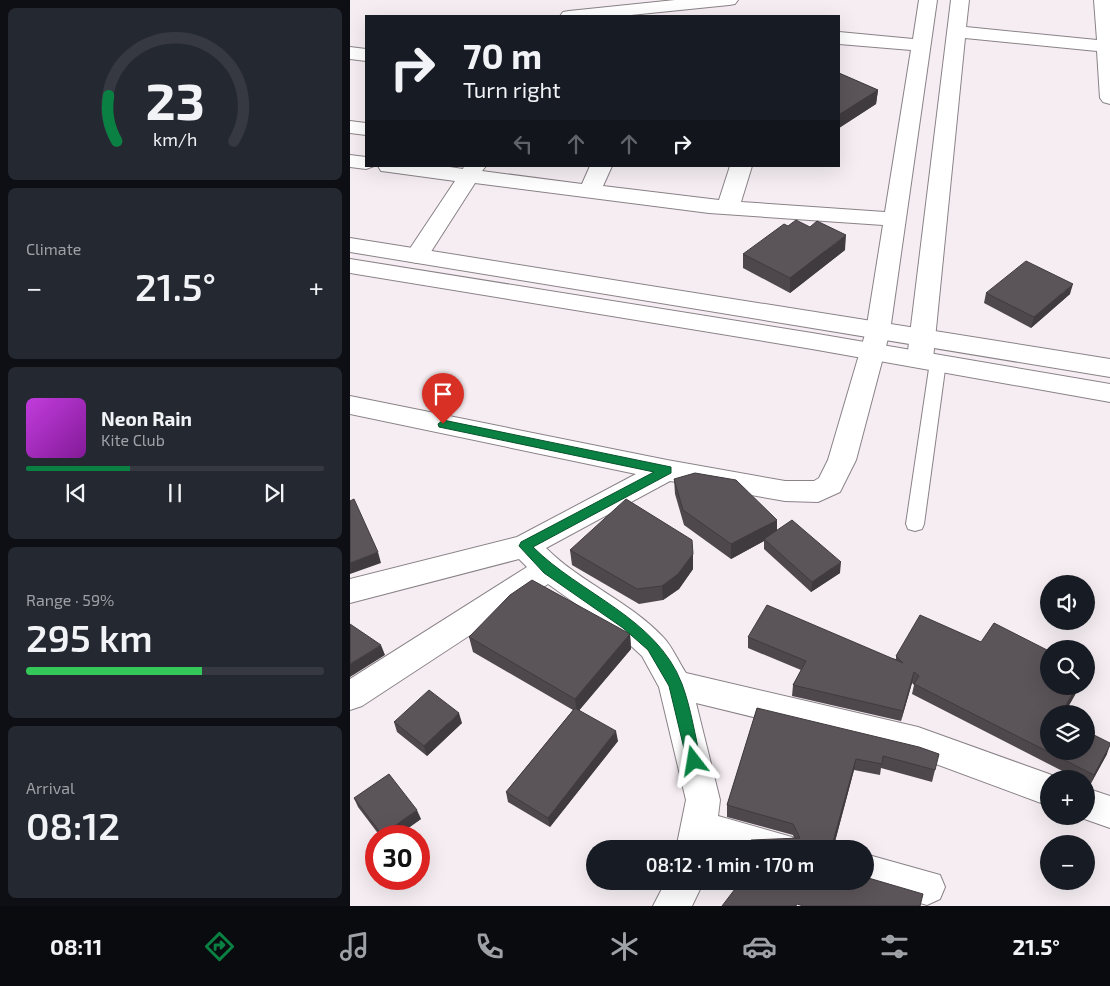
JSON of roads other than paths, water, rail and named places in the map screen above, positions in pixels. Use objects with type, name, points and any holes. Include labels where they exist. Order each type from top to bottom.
[{"type":"street","points":[[580,15],[729,0]]},
{"type":"street","points":[[350,405],[667,470],[785,491],[818,492],[830,485],[842,460],[875,341],[928,0]]},
{"type":"street","points":[[927,353],[960,0]]},
{"type":"street","points":[[1103,0],[1109,47],[1110,98]]},
{"type":"street","points":[[956,32],[1109,47]]},
{"type":"street","points":[[840,38],[921,45]]},
{"type":"street","points":[[350,53],[365,55]]},
{"type":"street","points":[[350,127],[365,129]]},
{"type":"street","points":[[350,161],[365,163]]},
{"type":"street","points":[[403,167],[471,172],[589,192],[728,207],[895,219]]},
{"type":"street","points":[[589,192],[601,167]]},
{"type":"street","points":[[728,207],[741,167]]},
{"type":"street","points":[[417,256],[471,172]]},
{"type":"street","points":[[350,245],[875,341],[1110,393]]},
{"type":"street","points":[[350,266],[875,341]]},
{"type":"street","points":[[927,353],[1110,368]]},
{"type":"street","points":[[350,591],[525,546],[667,470]]},
{"type":"street","points":[[525,546],[548,569],[628,624],[653,647],[675,684],[703,800],[696,838],[711,840]]},
{"type":"street","points":[[350,696],[548,569]]},
{"type":"street","points":[[675,684],[918,742],[1040,787]]},
{"type":"street","points":[[1095,807],[1110,812]]},
{"type":"street","points":[[874,873],[927,887]]},
{"type":"street","points":[[672,906],[681,890]]},
{"type":"lane","points":[[915,524],[927,353]]}]
